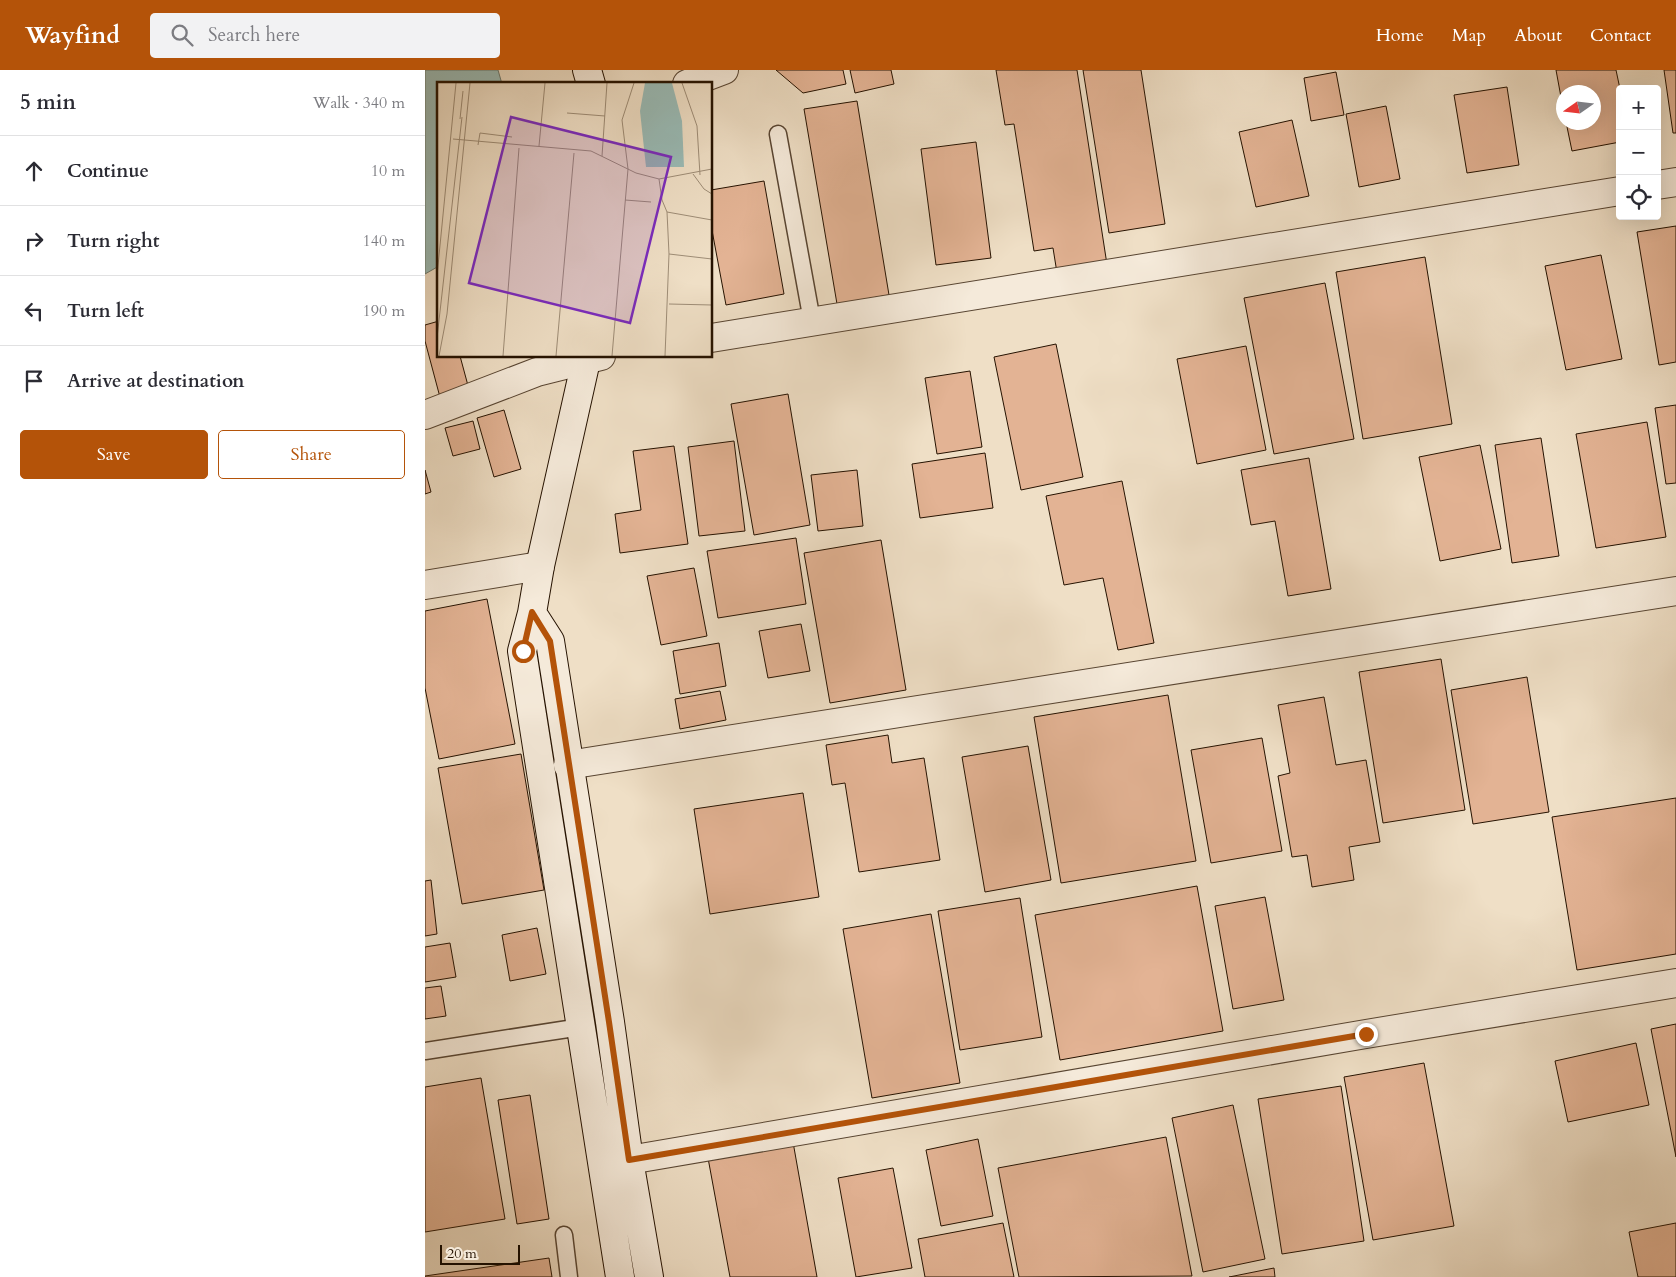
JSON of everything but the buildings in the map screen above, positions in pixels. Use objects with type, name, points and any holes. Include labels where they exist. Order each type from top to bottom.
[{"type":"street","points":[[692,82],[724,70]]},
{"type":"street","points":[[1661,184],[1676,182]]},
{"type":"street","points":[[713,338],[1616,192]]},
{"type":"street","points":[[425,415],[537,372],[588,358]]},
{"type":"street","points":[[592,358],[540,566],[523,651],[621,1277]]},
{"type":"street","points":[[425,585],[540,566]]},
{"type":"street","points":[[568,765],[1676,591]]},
{"type":"street","points":[[532,612],[550,641],[629,1160],[649,1277]]},
{"type":"street","points":[[629,1160],[1676,983]]},
{"type":"lane","points":[[778,134],[812,321]]},
{"type":"lane","points":[[425,1051],[581,1027]]},
{"type":"lane","points":[[564,1235],[569,1277]]},
{"type":"water","points":[[425,70],[498,70],[501,82],[437,82],[437,267],[425,274]]},
{"type":"route","points":[[523,651],[532,612],[550,641],[629,1160],[1366,1034]]}]
